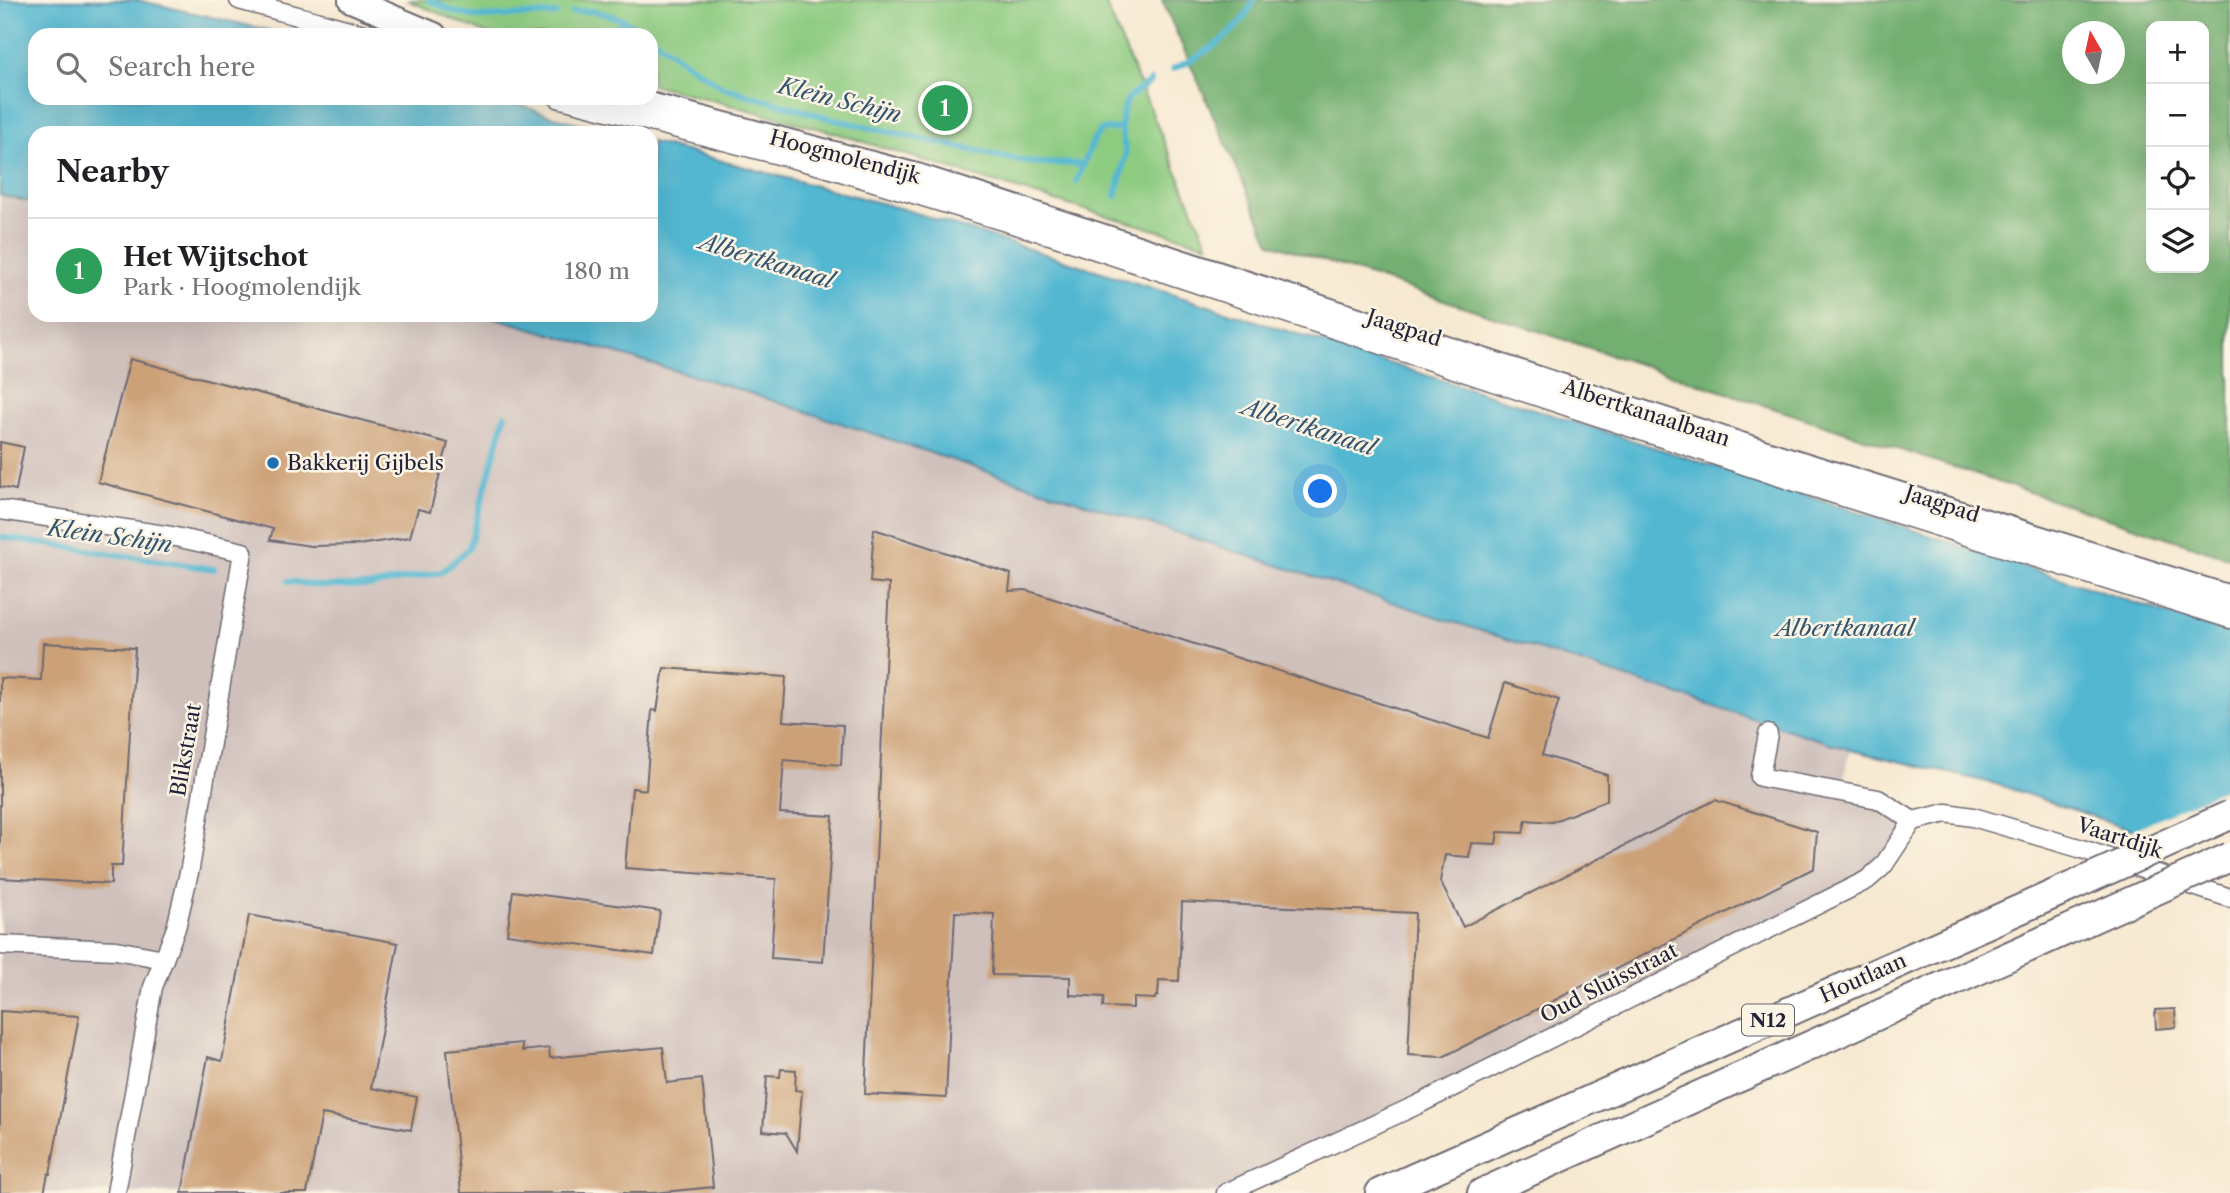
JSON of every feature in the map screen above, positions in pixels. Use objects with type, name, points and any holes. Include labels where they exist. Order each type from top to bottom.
[{"type":"main road","name":"Houtlaan","points":[[1380,1193],[2230,815]]},
{"type":"main road","name":"Houtlaan","points":[[1482,1193],[2230,857]]},
{"type":"street","points":[[239,0],[342,28]]},
{"type":"street","points":[[351,0],[417,28]]},
{"type":"street","name":"Jaagpad","points":[[585,105],[821,166],[961,207],[1783,478],[2230,620]]},
{"type":"street","name":"Hoogmolendijk","points":[[650,105],[904,172],[1064,223]]},
{"type":"street","name":"Albertkanaalbaan","points":[[1064,223],[1753,449],[2230,598]]},
{"type":"street","name":"Blikstraat","points":[[1,510],[171,536],[243,552],[190,868],[176,928],[153,987],[116,1193]]},
{"type":"street","points":[[1768,734],[1760,777],[1878,799],[1913,821]]},
{"type":"street","name":"Vaartdijk","points":[[1913,821],[1945,813],[1995,823],[2230,898]]},
{"type":"street","name":"Oud Sluisstraat","points":[[1226,1193],[1417,1105],[1867,880],[1883,866],[1913,821]]},
{"type":"street","points":[[0,944],[116,950],[164,959]]},
{"type":"shaded area","points":[[0,195],[28,201],[28,322],[510,322],[728,386],[1851,750],[1840,792],[1913,821],[1883,866],[1226,1193],[0,1193]]},
{"type":"green space","points":[[407,0],[1104,0],[1208,245],[832,132],[658,86],[658,28],[473,28]]},
{"type":"green space","points":[[1162,0],[2230,0],[2230,558],[1270,243]]},
{"type":"water","points":[[0,0],[137,0],[259,28],[28,28],[28,105],[520,105],[589,126],[28,126],[28,201],[0,195]]},
{"type":"water","name":"Albertkanaal","points":[[658,144],[903,209],[1861,513],[2230,634],[2230,862],[1996,784],[1851,750],[728,386],[510,322],[658,322]]},
{"type":"pier","points":[[2230,786],[2230,865],[2128,832]]},
{"type":"building","name":"Bakkerij Gijbels","points":[[130,359],[448,443],[430,512],[418,509],[410,537],[358,545],[311,546],[270,540],[273,529],[98,482]]},
{"type":"building","points":[[0,442],[24,447],[16,490],[0,487]]},
{"type":"building","points":[[874,529],[1011,574],[1009,591],[1026,590],[1488,738],[1505,683],[1559,700],[1542,755],[1607,775],[1607,800],[1552,822],[1526,820],[1523,833],[1498,832],[1496,844],[1471,843],[1469,857],[1445,855],[1440,881],[1463,927],[1715,800],[1817,832],[1814,868],[1443,1057],[1408,1055],[1415,913],[1182,902],[1179,981],[1159,980],[1158,996],[1155,999],[1133,998],[1133,1008],[1103,1007],[1104,997],[1070,995],[1070,977],[992,975],[994,914],[955,912],[946,1098],[865,1094],[889,584],[870,582]]},
{"type":"building","points":[[43,643],[135,648],[122,866],[111,866],[111,884],[0,878],[0,678],[41,680]]},
{"type":"building","points":[[664,668],[786,677],[783,721],[843,725],[841,765],[784,760],[780,813],[833,816],[823,962],[771,958],[776,879],[625,868],[632,788],[646,790],[652,710],[657,711]]},
{"type":"building","points":[[513,891],[660,911],[654,955],[507,934]]},
{"type":"building","points":[[249,915],[398,943],[371,1088],[417,1097],[411,1130],[322,1114],[307,1193],[182,1193],[208,1057],[222,1061]]},
{"type":"building","points":[[2175,1009],[2176,1027],[2156,1029],[2155,1010]]},
{"type":"building","points":[[0,1011],[79,1016],[50,1174],[44,1193],[0,1193]]},
{"type":"building","points":[[522,1043],[522,1051],[549,1048],[550,1058],[663,1047],[667,1083],[702,1079],[713,1187],[653,1193],[461,1193],[447,1050]]},
{"type":"building","points":[[781,1069],[796,1070],[795,1090],[802,1091],[797,1151],[786,1133],[763,1131],[767,1076],[780,1077]]},
{"type":"waterway","points":[[429,0],[455,12],[477,17],[556,14]]},
{"type":"waterway","name":"Klein Schijn","points":[[1173,69],[1220,42],[1240,23],[1254,0]]},
{"type":"waterway","points":[[573,12],[593,11],[622,19]]},
{"type":"waterway","name":"Klein Schijn","points":[[618,28],[622,19],[637,28]]},
{"type":"waterway","name":"Klein Schijn","points":[[658,42],[724,88],[836,120],[999,156],[1036,163],[1084,164]]},
{"type":"waterway","points":[[1116,196],[1126,154],[1121,128],[1123,111],[1128,98],[1151,81]]},
{"type":"waterway","name":"Klein Schijn","points":[[1076,182],[1094,139],[1101,130],[1121,128]]},
{"type":"waterway","name":"Klein Schijn","points":[[288,581],[321,586],[370,586],[442,572],[469,548],[505,415]]},
{"type":"waterway","name":"Klein Schijn","points":[[0,537],[214,569]]},
{"type":"place","name":"Het Wijtschot","points":[[945,108]]},
{"type":"place","name":"Bakkerij Gijbels","points":[[273,463]]}]
